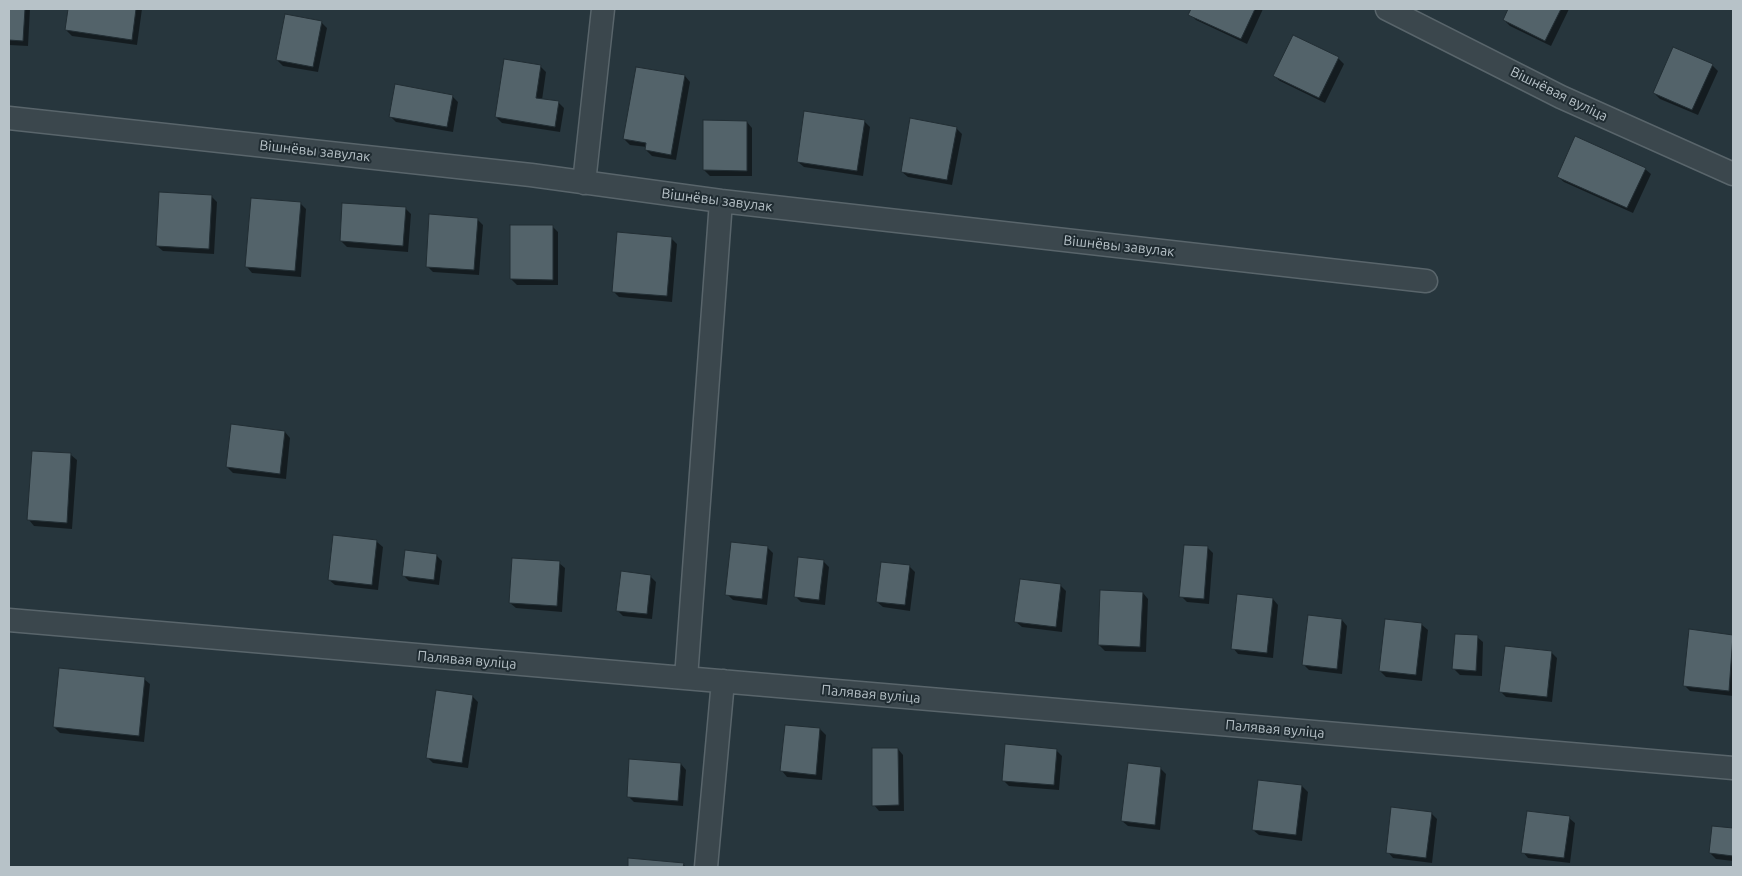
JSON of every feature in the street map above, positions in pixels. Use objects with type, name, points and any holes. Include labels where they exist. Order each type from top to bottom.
[{"type":"street","points":[[584,183],[603,9]]},
{"type":"street","name":"Вішнёвая вуліца","points":[[1387,9],[1561,97],[1733,174]]},
{"type":"street","name":"Вішнёвы завулак","points":[[9,118],[531,175],[721,201],[1426,280]]},
{"type":"street","points":[[686,678],[721,201]]},
{"type":"street","name":"Палявая вуліца","points":[[9,620],[1733,768]]},
{"type":"street","points":[[706,867],[723,681]]},
{"type":"building","points":[[9,9],[25,9],[23,41],[9,40]]},
{"type":"building","points":[[68,9],[136,9],[132,40],[65,30]]},
{"type":"building","points":[[1191,9],[1255,9],[1241,39],[1188,15]]},
{"type":"building","points":[[1508,9],[1561,9],[1545,41],[1503,20]]},
{"type":"building","points":[[285,14],[322,21],[313,67],[276,60]]},
{"type":"building","points":[[1293,35],[1339,57],[1319,98],[1273,76]]},
{"type":"building","points":[[1673,47],[1713,64],[1692,110],[1653,93]]},
{"type":"building","points":[[504,59],[541,65],[536,98],[559,101],[555,127],[495,117]]},
{"type":"building","points":[[636,67],[685,75],[671,155],[645,150],[646,143],[623,139]]},
{"type":"building","points":[[395,84],[453,95],[447,127],[389,117]]},
{"type":"building","points":[[804,111],[865,120],[857,171],[797,162]]},
{"type":"building","points":[[910,118],[957,127],[947,180],[901,172]]},
{"type":"building","points":[[703,120],[747,121],[747,171],[703,170]]},
{"type":"building","points":[[1575,136],[1646,168],[1627,208],[1557,177]]},
{"type":"building","points":[[159,192],[212,195],[209,249],[156,246]]},
{"type":"building","points":[[251,198],[301,202],[295,271],[245,267]]},
{"type":"building","points":[[342,203],[406,207],[403,246],[340,241]]},
{"type":"building","points":[[429,214],[478,218],[474,270],[426,267]]},
{"type":"building","points":[[510,225],[553,225],[553,280],[510,279]]},
{"type":"building","points":[[617,232],[672,237],[667,296],[612,292]]},
{"type":"building","points":[[231,424],[285,431],[280,474],[226,467]]},
{"type":"building","points":[[32,451],[71,453],[67,523],[27,520]]},
{"type":"building","points":[[333,535],[377,540],[372,585],[328,580]]},
{"type":"building","points":[[731,542],[768,546],[762,599],[725,595]]},
{"type":"building","points":[[1184,545],[1208,546],[1204,599],[1179,597]]},
{"type":"building","points":[[405,550],[437,554],[434,580],[402,576]]},
{"type":"building","points":[[798,557],[824,560],[819,600],[794,597]]},
{"type":"building","points":[[512,558],[560,561],[557,606],[509,603]]},
{"type":"building","points":[[881,562],[910,565],[905,605],[876,602]]},
{"type":"building","points":[[621,571],[651,575],[647,614],[616,611]]},
{"type":"building","points":[[1020,579],[1061,584],[1056,627],[1014,622]]},
{"type":"building","points":[[1100,590],[1143,592],[1140,647],[1098,645]]},
{"type":"building","points":[[1237,594],[1273,598],[1267,653],[1231,649]]},
{"type":"building","points":[[1308,615],[1342,619],[1337,669],[1302,665]]},
{"type":"building","points":[[1385,619],[1422,623],[1416,675],[1379,671]]},
{"type":"building","points":[[1689,629],[1733,635],[1729,691],[1683,686]]},
{"type":"building","points":[[1455,634],[1478,635],[1476,671],[1452,669]]},
{"type":"building","points":[[1505,646],[1552,651],[1547,697],[1499,692]]},
{"type":"building","points":[[59,668],[145,677],[139,736],[53,727]]},
{"type":"building","points":[[436,690],[473,695],[462,763],[426,758]]},
{"type":"building","points":[[785,725],[820,728],[816,775],[780,771]]},
{"type":"building","points":[[1005,744],[1057,749],[1054,785],[1002,781]]},
{"type":"building","points":[[872,748],[898,748],[899,805],[872,806]]},
{"type":"building","points":[[629,759],[681,763],[678,801],[627,797]]},
{"type":"building","points":[[1128,763],[1161,767],[1155,825],[1121,821]]},
{"type":"building","points":[[1258,780],[1302,785],[1296,835],[1252,830]]},
{"type":"building","points":[[1391,807],[1432,812],[1426,858],[1386,853]]},
{"type":"building","points":[[1527,811],[1570,816],[1564,858],[1521,853]]},
{"type":"building","points":[[1712,826],[1733,828],[1733,856],[1709,853]]},
{"type":"building","points":[[628,858],[684,863],[683,867],[628,867]]}]
